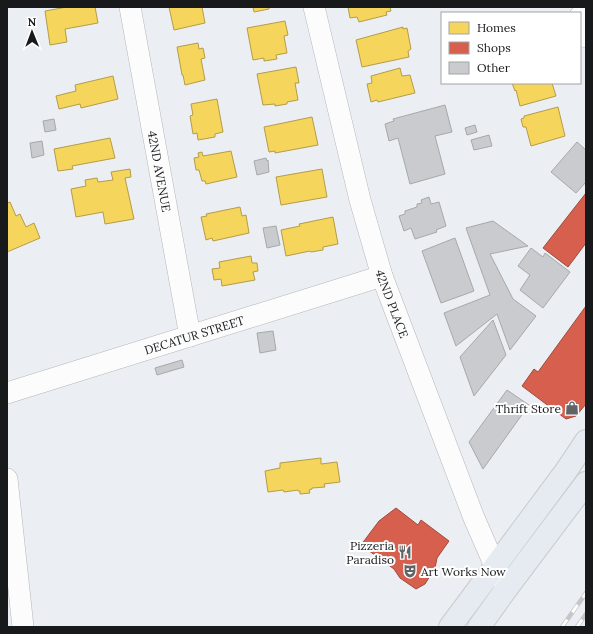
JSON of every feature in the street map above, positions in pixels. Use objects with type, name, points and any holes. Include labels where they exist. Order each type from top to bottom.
[{"type":"main road","points":[[450,627],[566,471],[586,441]]},
{"type":"main road","points":[[479,627],[586,483]]},
{"type":"street","name":"42ND AVENUE","points":[[130,7],[190,336]]},
{"type":"street","name":"42ND PLACE","points":[[314,7],[358,192],[382,276],[468,500],[495,566],[507,588]]},
{"type":"street","points":[[581,18],[586,37]]},
{"type":"street","name":"DECATUR STREET","points":[[7,393],[382,276]]},
{"type":"street","points":[[7,479],[23,627]]},
{"type":"building: Homes","points":[[67,7],[95,7],[98,23],[65,29],[67,42],[50,45],[45,11]]},
{"type":"building: Homes","points":[[169,7],[202,7],[205,23],[174,30]]},
{"type":"building: Homes","points":[[253,7],[269,7],[269,9],[254,12]]},
{"type":"building: Homes","points":[[348,7],[390,7],[391,11],[386,12],[387,15],[359,22],[357,17],[350,18]]},
{"type":"building: Homes","points":[[285,21],[288,35],[284,36],[287,53],[276,55],[277,59],[264,61],[264,58],[253,60],[247,28]]},
{"type":"building: Homes","points":[[403,27],[403,29],[407,28],[411,49],[408,51],[409,57],[362,67],[356,40]]},
{"type":"building: Homes","points":[[198,43],[199,49],[203,48],[205,58],[201,59],[205,80],[185,85],[177,47]]},
{"type":"building: Homes","points":[[296,67],[299,83],[295,83],[298,100],[275,106],[275,104],[263,105],[257,74]]},
{"type":"building: Homes","points":[[400,68],[402,76],[410,75],[415,93],[378,102],[377,100],[371,102],[367,84],[372,83],[371,76]]},
{"type":"building: Homes","points":[[113,76],[118,99],[81,108],[80,104],[59,109],[56,96],[76,91],[75,85]]},
{"type":"building: Homes","points":[[512,84],[552,84],[556,96],[520,106],[516,90],[515,91]]},
{"type":"building: Homes","points":[[217,99],[223,132],[215,134],[215,137],[198,140],[197,133],[193,134],[190,116],[193,115],[191,104]]},
{"type":"building: Homes","points":[[558,107],[565,136],[531,146],[526,127],[523,127],[521,119],[524,118],[524,116]]},
{"type":"building: Homes","points":[[312,117],[318,145],[275,153],[275,151],[269,152],[264,127]]},
{"type":"building: Homes","points":[[110,138],[115,158],[72,166],[73,169],[58,171],[54,149]]},
{"type":"building: Homes","points":[[231,151],[237,177],[206,184],[205,181],[202,181],[199,170],[196,170],[194,158],[199,157],[198,153],[202,152],[203,156]]},
{"type":"building: Homes","points":[[130,169],[131,177],[125,178],[134,219],[105,224],[103,212],[76,217],[71,189],[86,186],[85,180],[97,178],[98,182],[113,180],[111,172]]},
{"type":"building: Homes","points":[[322,169],[327,197],[281,205],[276,177]]},
{"type":"building: Homes","points":[[10,202],[16,216],[20,214],[26,227],[34,223],[40,238],[7,252],[7,203]]},
{"type":"building: Homes","points":[[240,207],[242,216],[246,215],[249,233],[213,241],[212,238],[206,240],[201,217],[207,216],[206,214]]},
{"type":"building: Homes","points":[[333,217],[338,244],[323,247],[323,250],[286,256],[281,230],[300,226],[299,224]]},
{"type":"building: Homes","points":[[251,256],[252,263],[257,263],[258,271],[253,272],[255,280],[222,286],[221,279],[214,280],[212,269],[220,268],[219,262]]},
{"type":"building: Homes","points":[[321,458],[321,464],[337,462],[340,482],[324,484],[325,487],[312,488],[309,490],[310,493],[300,494],[300,491],[298,490],[268,492],[265,471],[280,468],[280,463]]},
{"type":"building: Shops","points":[[586,193],[586,243],[568,267],[543,248]]},
{"type":"building: Shops","points":[[586,306],[586,404],[576,416],[566,419],[522,386],[534,369],[538,372]]},
{"type":"building: Shops","name":"Pizzeria Paradiso","points":[[396,508],[418,525],[421,520],[449,541],[437,558],[435,568],[425,584],[416,589],[400,578],[394,569],[361,545],[379,521]]},
{"type":"building: Other","points":[[445,105],[452,132],[435,136],[445,174],[410,184],[398,138],[389,141],[385,124],[394,121],[393,119]]},
{"type":"building: Other","points":[[54,119],[56,130],[45,132],[43,121]]},
{"type":"building: Other","points":[[475,125],[477,132],[467,135],[465,128]]},
{"type":"building: Other","points":[[489,135],[492,146],[474,150],[471,140]]},
{"type":"building: Other","points":[[42,141],[44,155],[32,158],[30,143]]},
{"type":"building: Other","points":[[577,142],[586,150],[586,182],[576,193],[551,172]]},
{"type":"building: Other","points":[[266,158],[267,161],[268,160],[269,172],[257,175],[254,161]]},
{"type":"building: Other","points":[[429,197],[431,204],[439,202],[446,226],[436,230],[437,232],[415,239],[411,228],[404,231],[399,216],[405,214],[405,211],[417,207],[417,204],[422,203],[421,200]]},
{"type":"building: Other","points":[[493,221],[528,246],[490,254],[513,299],[536,316],[510,350],[497,314],[456,346],[444,313],[490,295],[466,228]]},
{"type":"building: Other","points":[[276,226],[280,245],[267,248],[263,228]]},
{"type":"building: Other","points":[[455,238],[474,291],[441,303],[422,251]]},
{"type":"building: Other","points":[[531,248],[543,257],[545,253],[570,272],[543,308],[520,290],[530,275],[518,266]]},
{"type":"building: Other","points":[[493,320],[506,355],[474,396],[460,357]]},
{"type":"building: Other","points":[[273,331],[276,350],[260,353],[257,333]]},
{"type":"building: Other","points":[[182,360],[184,367],[157,375],[155,368]]},
{"type":"building: Other","points":[[507,390],[529,405],[483,469],[469,442]]},
{"type":"railway","points":[[562,627],[586,593]]},
{"type":"railway","points":[[577,627],[586,614]]},
{"type":"place","name":"Thrift Store","points":[[572,408]]},
{"type":"place","name":"Pizzeria Paradiso","points":[[405,552]]},
{"type":"place","name":"Art Works Now","points":[[410,571]]}]
